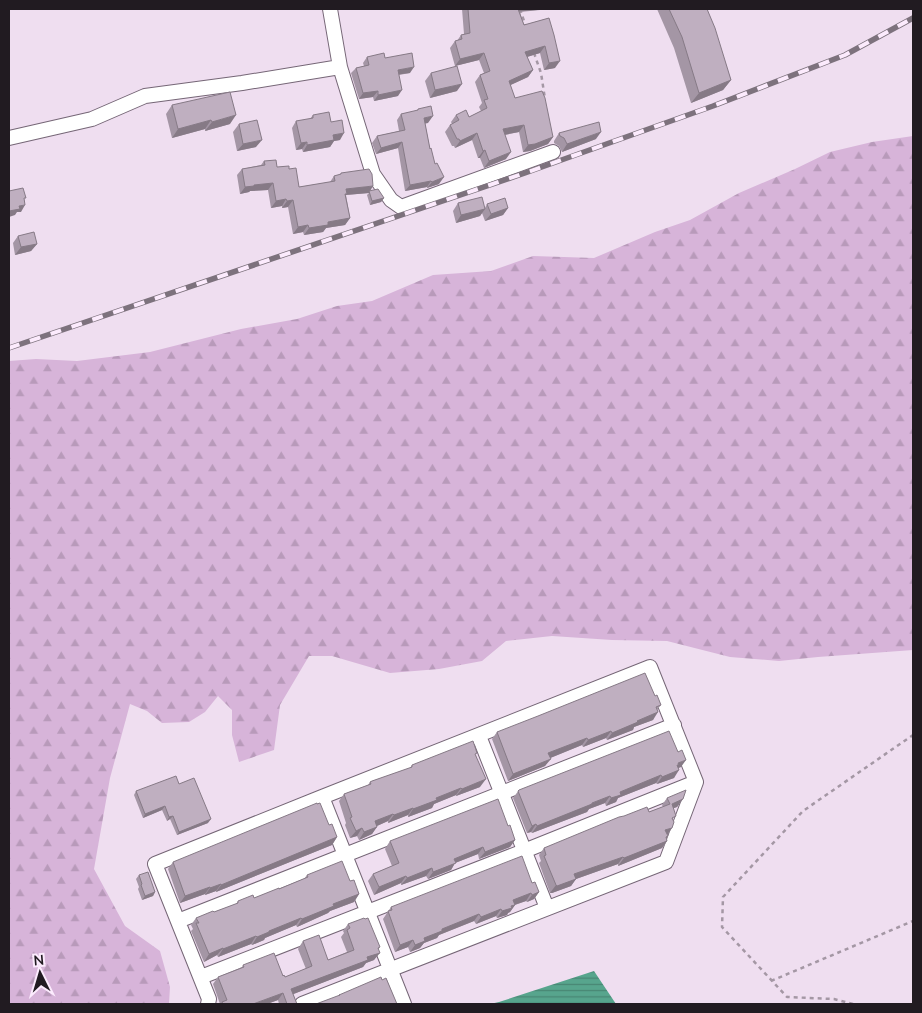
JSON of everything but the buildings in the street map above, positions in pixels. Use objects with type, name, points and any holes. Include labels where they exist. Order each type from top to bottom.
[{"type":"street","points":[[330,9],[340,67],[372,174],[391,200],[401,207],[553,152]]},
{"type":"street","points":[[9,138],[92,119],[145,96],[340,67]]},
{"type":"street","points":[[208,1004],[209,999],[155,864],[650,667],[696,782],[666,862],[302,1004]]},
{"type":"street","points":[[178,921],[674,725]]},
{"type":"street","points":[[479,736],[548,908]]},
{"type":"street","points":[[200,977],[696,782]]},
{"type":"street","points":[[322,797],[404,1004]]},
{"type":"path","points":[[520,9],[526,27]]},
{"type":"path","points":[[532,46],[541,73],[545,100]]},
{"type":"path","points":[[853,1004],[834,998],[786,997],[722,927],[723,897],[803,811],[913,735]]},
{"type":"path","points":[[771,981],[913,921]]},
{"type":"green space","points":[[913,136],[913,650],[779,661],[730,657],[667,641],[552,636],[506,641],[482,661],[439,669],[390,673],[332,656],[309,656],[280,705],[274,750],[239,762],[232,735],[232,710],[218,696],[205,712],[189,722],[162,723],[147,711],[130,704],[110,778],[94,869],[125,926],[160,951],[170,987],[169,1004],[9,1004],[9,361],[36,359],[77,361],[150,352],[241,329],[297,319],[337,306],[372,301],[433,275],[491,271],[533,256],[594,258],[655,232],[690,220],[739,193],[830,152],[872,142]]},
{"type":"shaded area","points":[[594,971],[616,1004],[490,1004],[499,1002]]},
{"type":"railway","points":[[9,348],[525,173],[713,106],[845,55],[913,18]]}]
